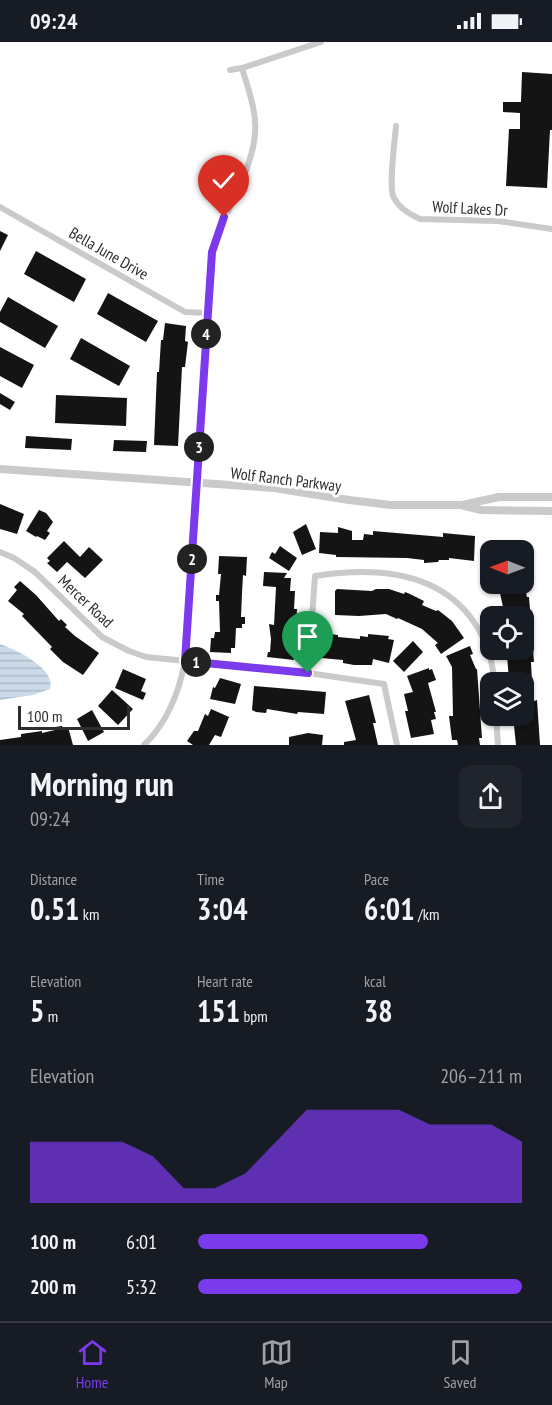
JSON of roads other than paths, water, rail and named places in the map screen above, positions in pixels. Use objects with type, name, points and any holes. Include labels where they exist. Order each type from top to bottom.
[{"type":"street","points":[[230,70],[321,42]]},
{"type":"street","points":[[144,745],[153,737],[168,714],[177,694],[185,661],[212,252],[217,232],[248,166],[255,140],[256,123],[253,106],[242,68]]},
{"type":"street","name":"Wolf Lakes Dr","points":[[396,126],[392,188],[394,198],[412,216],[420,219],[498,221],[552,229]]},
{"type":"street","name":"Bella June Drive","points":[[0,207],[185,312],[208,313]]},
{"type":"street","name":"Wolf Ranch Parkway","points":[[0,469],[274,488],[380,504],[460,505],[499,497],[552,497]]},
{"type":"street","name":"Wolf Ranch Parkway","points":[[460,505],[481,510],[552,511]]},
{"type":"street","name":"Mercer Road","points":[[0,552],[14,558],[34,572],[102,637],[146,657],[308,673],[384,684],[396,745]]},
{"type":"street","points":[[308,673],[315,576],[343,572],[410,577],[450,595],[467,612],[480,632],[489,654],[492,672]]},
{"type":"street","points":[[497,726],[498,745]]},
{"type":"water","points":[[0,644],[24,655],[41,667],[50,681],[50,689],[33,695],[0,700]]}]
